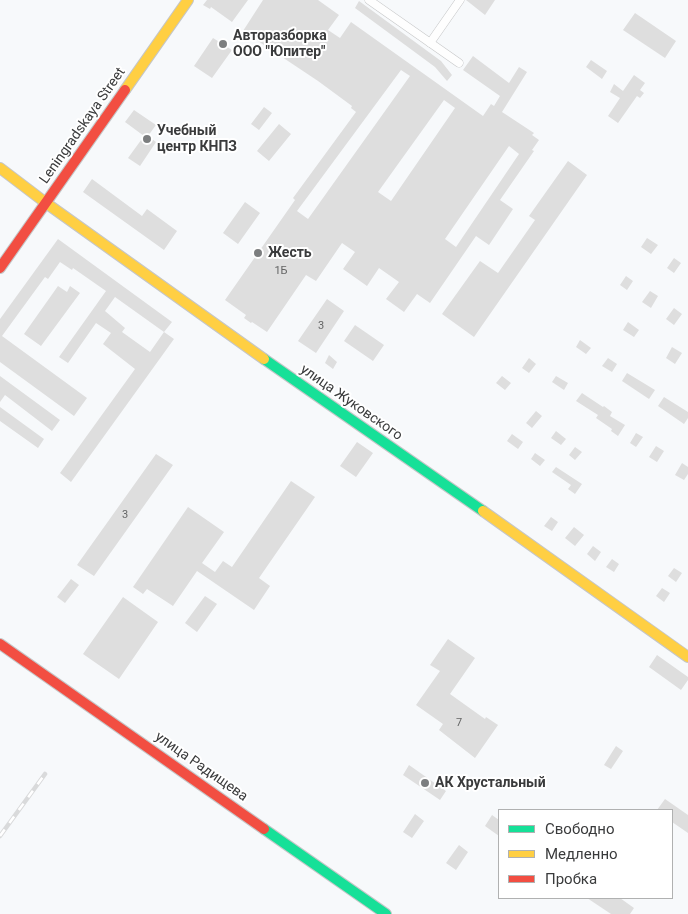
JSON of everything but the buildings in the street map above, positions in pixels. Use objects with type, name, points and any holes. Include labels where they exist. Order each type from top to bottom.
[{"type":"street","name":"Leningradskaya Street","points":[[0,268],[188,0]]},
{"type":"street","points":[[369,0],[459,63]]},
{"type":"street","points":[[430,43],[460,0]]},
{"type":"street","name":"улица Жуковского","points":[[0,168],[249,349],[449,487],[688,657]]},
{"type":"street","name":"улица Радищева","points":[[0,644],[386,914]]},
{"type":"railway","points":[[0,836],[45,774]]},
{"type":"traffic: fast","points":[[264,359],[483,511]]},
{"type":"traffic: fast","points":[[264,829],[386,914]]},
{"type":"traffic: slow","points":[[125,90],[188,0]]},
{"type":"traffic: slow","points":[[0,168],[264,359]]},
{"type":"traffic: slow","points":[[483,511],[688,657]]},
{"type":"traffic: jam","points":[[0,268],[125,90]]},
{"type":"traffic: jam","points":[[0,644],[264,829]]},
{"type":"place","name":"Авторазборка ООО \"Юпитер\"","points":[[223,44]]},
{"type":"place","name":"Учебный центр КНПЗ","points":[[147,139]]},
{"type":"place","name":"Жесть","points":[[258,253]]},
{"type":"place","name":"АК Хрустальный","points":[[425,783]]}]
